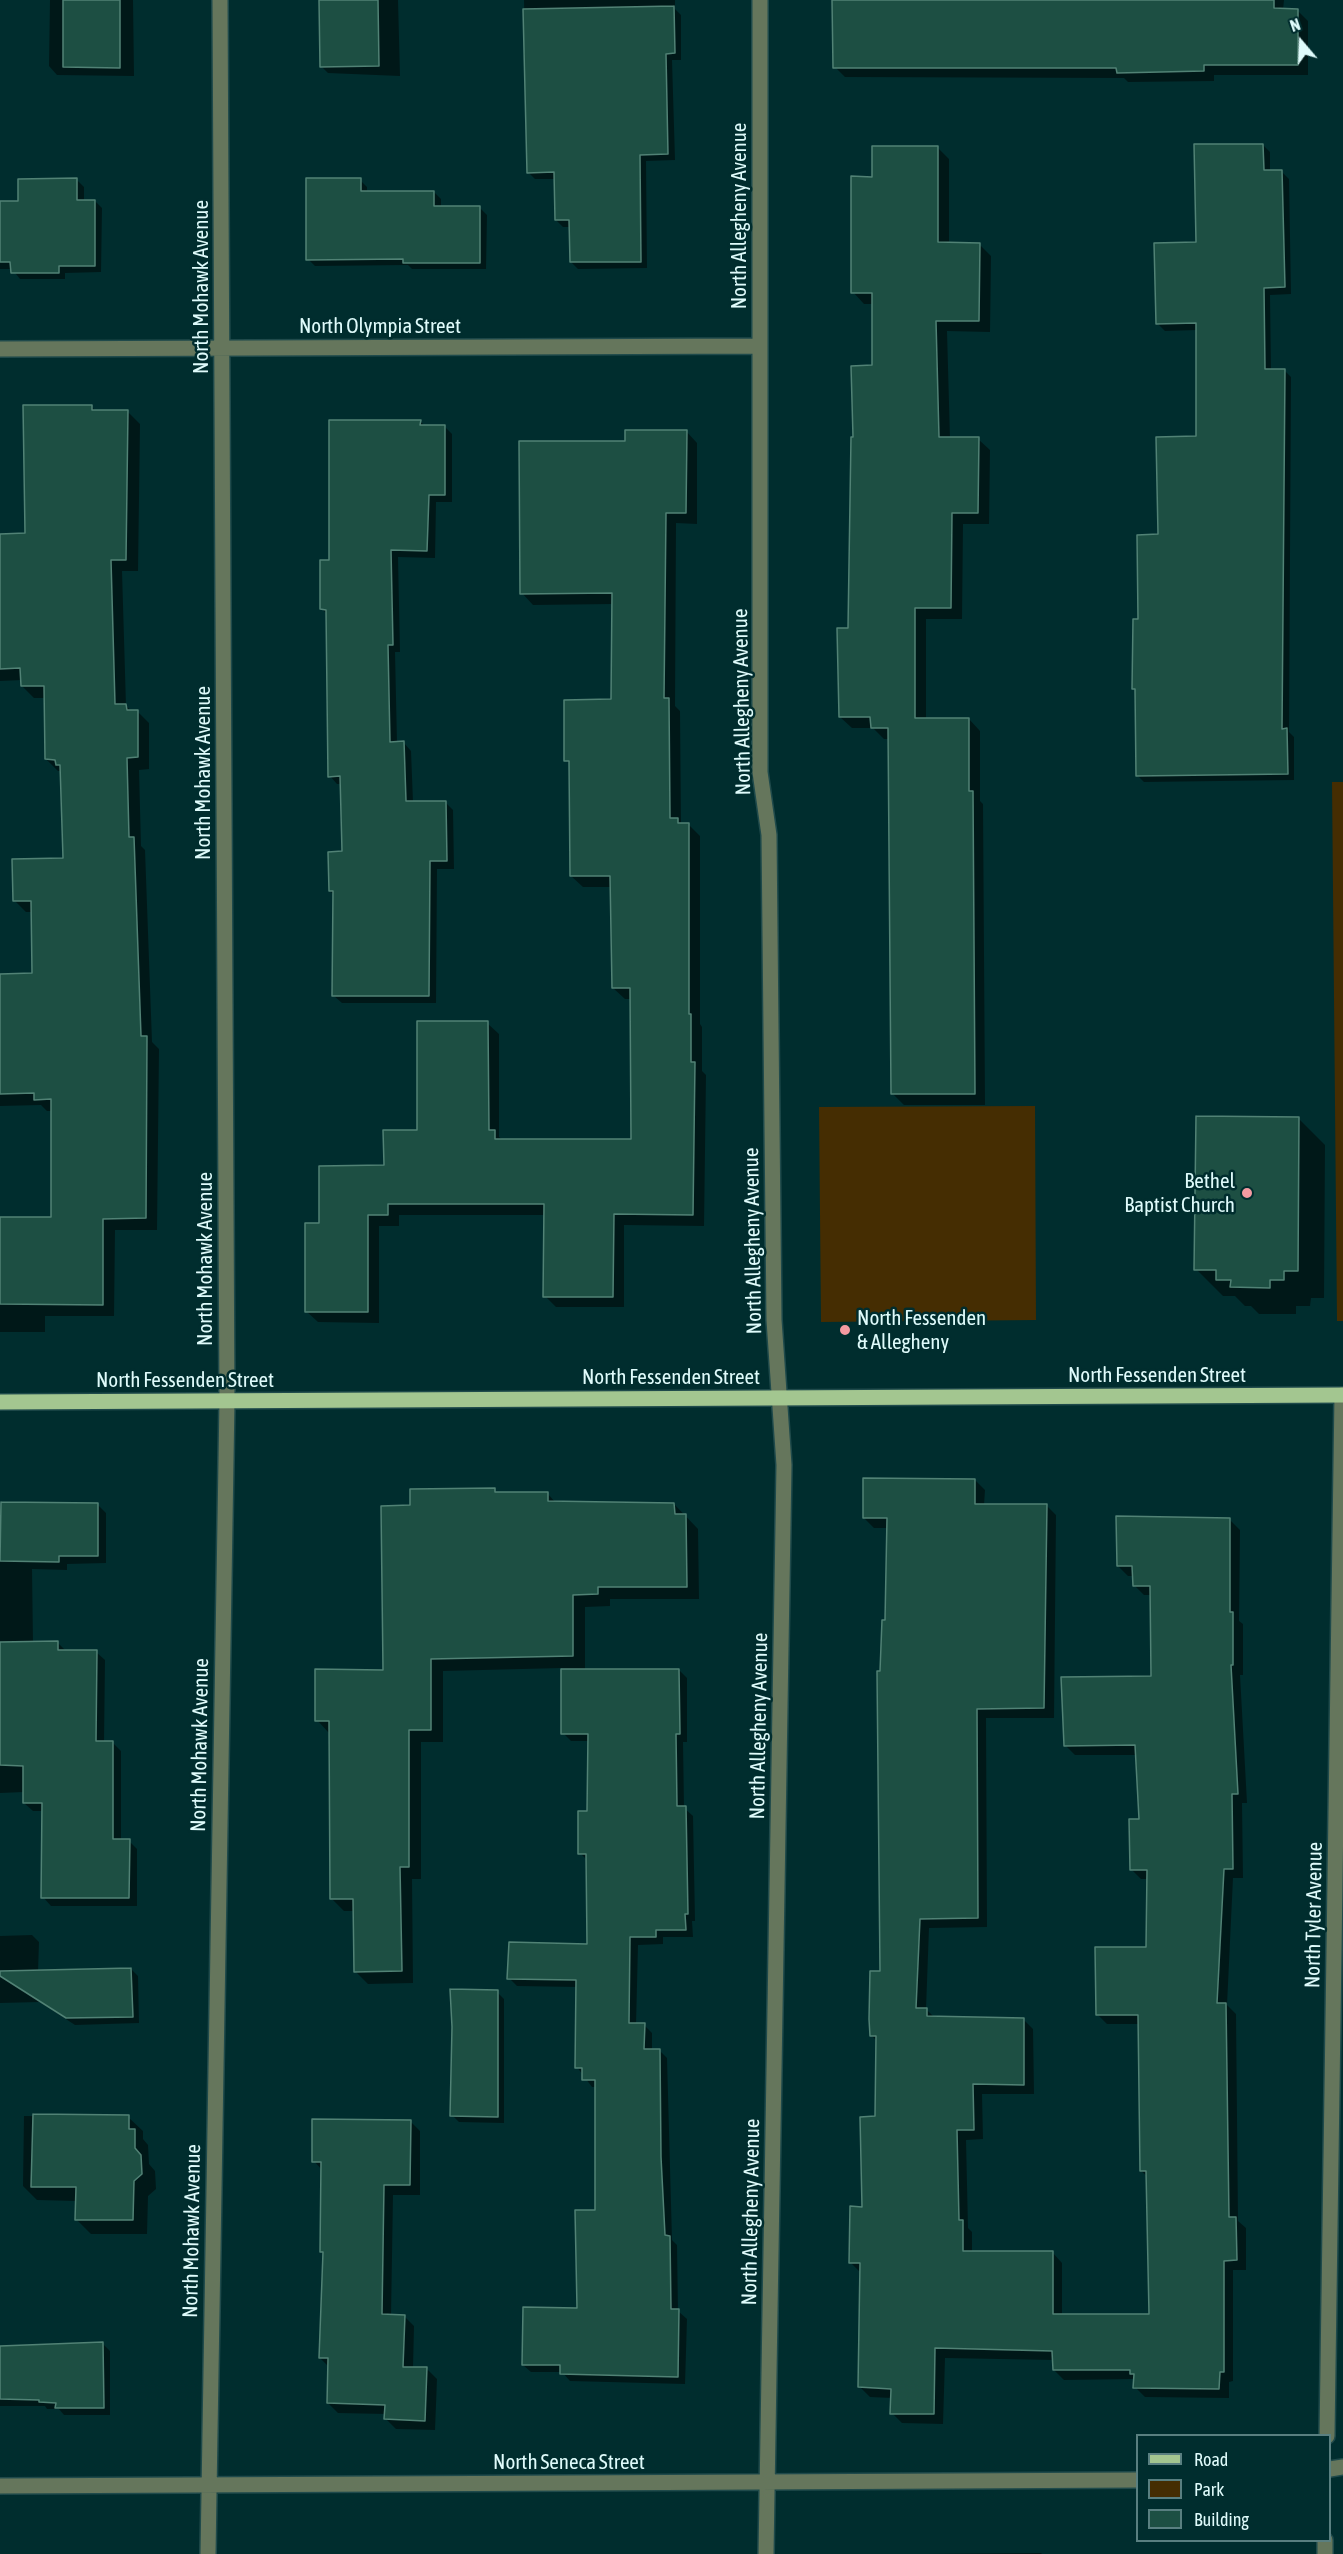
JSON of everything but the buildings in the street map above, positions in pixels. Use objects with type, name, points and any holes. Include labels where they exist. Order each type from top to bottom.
[{"type":"main road","name":"North Fessenden Street","points":[[0,1402],[1342,1395]]},
{"type":"street","name":"North Mohawk Avenue","points":[[208,2554],[227,1400],[220,0]]},
{"type":"street","name":"North Allegheny Avenue","points":[[760,0],[760,772],[769,835],[774,1320],[784,1465],[766,2554]]},
{"type":"street","name":"North Olympia Street","points":[[0,349],[760,346]]},
{"type":"street","name":"North Tyler Avenue","points":[[1327,2434],[1342,1395]]},
{"type":"street","name":"North Seneca Street","points":[[0,2486],[1136,2480]]},
{"type":"green space","points":[[1332,782],[1343,782],[1343,1321],[1337,1321]]},
{"type":"green space","points":[[1035,1106],[1036,1320],[821,1322],[819,1107]]},
{"type":"place","name":"Bethel Baptist Church","points":[[1247,1193]]},
{"type":"place","name":"North Fessenden & Allegheny","points":[[845,1330]]}]
